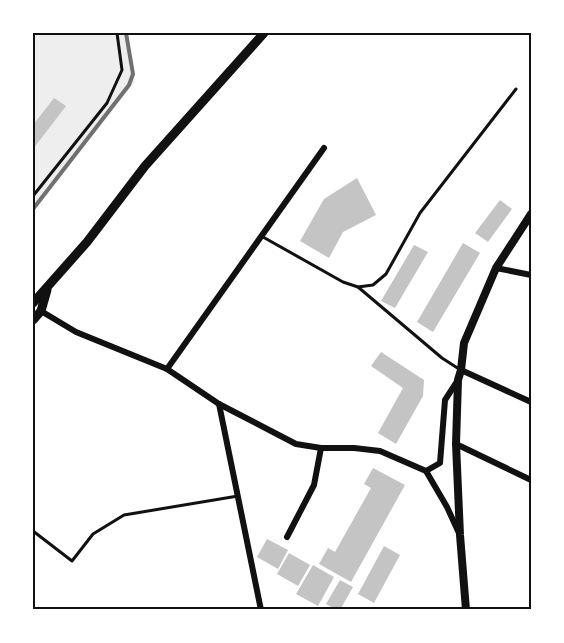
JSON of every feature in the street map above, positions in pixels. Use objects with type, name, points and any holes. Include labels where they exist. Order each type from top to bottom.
[{"type":"main road","points":[[33,303],[87,242],[145,166],[264,33]]},
{"type":"main road","points":[[466,610],[456,444],[458,380],[464,343],[496,268],[531,214]]},
{"type":"main road","points":[[33,320],[40,311],[49,285]]},
{"type":"street","points":[[167,369],[324,148]]},
{"type":"street","points":[[496,268],[531,275]]},
{"type":"street","points":[[40,311],[76,332],[167,369],[219,404],[296,444],[321,448],[380,451],[426,471],[460,535]]},
{"type":"street","points":[[461,370],[531,402]]},
{"type":"street","points":[[426,471],[440,464],[445,400],[458,380]]},
{"type":"street","points":[[219,404],[261,610]]},
{"type":"street","points":[[456,444],[531,480]]},
{"type":"street","points":[[287,537],[314,485],[321,448]]},
{"type":"lane","points":[[33,196],[107,103],[122,70],[117,33]]},
{"type":"lane","points":[[358,287],[373,285],[386,274],[420,213],[516,89]]},
{"type":"lane","points":[[261,236],[343,282],[358,287],[442,358],[461,370]]},
{"type":"lane","points":[[33,531],[72,561],[93,534],[124,515],[238,495]]},
{"type":"shaded area","points":[[33,33],[128,33],[135,82],[33,211]]},
{"type":"building","points":[[54,98],[66,106],[33,149],[33,125]]},
{"type":"building","points":[[357,178],[376,215],[343,232],[329,258],[300,241],[324,199]]},
{"type":"building","points":[[500,200],[512,209],[488,242],[475,233]]},
{"type":"building","points":[[463,243],[480,253],[433,332],[417,322]]},
{"type":"building","points":[[414,245],[428,252],[395,308],[381,301]]},
{"type":"building","points":[[381,352],[424,380],[423,396],[396,444],[378,433],[403,388],[371,366]]},
{"type":"building","points":[[373,468],[405,485],[351,582],[319,564],[328,548],[335,552],[371,488],[364,484]]},
{"type":"building","points":[[267,539],[288,550],[278,569],[257,557]]},
{"type":"building","points":[[384,546],[400,555],[374,603],[358,594]]},
{"type":"building","points":[[289,553],[310,565],[298,586],[277,574]]},
{"type":"building","points":[[313,565],[334,577],[318,606],[296,594]]},
{"type":"building","points":[[340,580],[353,587],[340,610],[337,610],[326,604]]},
{"type":"railway","points":[[33,209],[129,85],[133,74],[126,33]]}]
